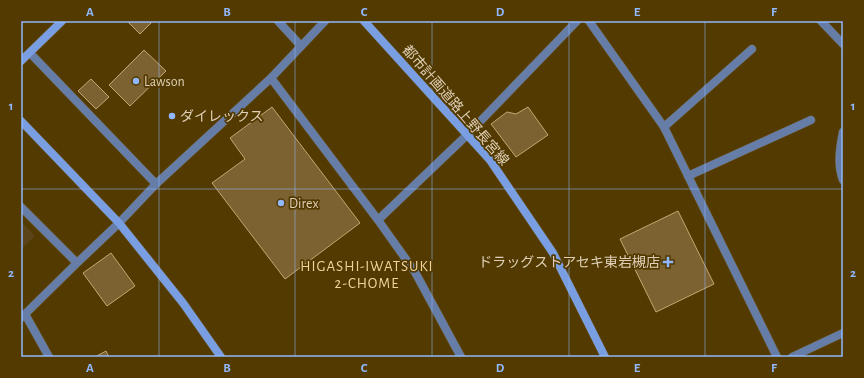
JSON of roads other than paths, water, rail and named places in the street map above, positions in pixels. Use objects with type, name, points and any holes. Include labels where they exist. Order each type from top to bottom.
[{"type":"street","points":[[21,61],[62,21]]},
{"type":"street","points":[[278,21],[301,46]]},
{"type":"street","points":[[49,357],[23,316],[119,223],[156,184],[270,78],[325,21]]},
{"type":"street","name":"都市計画道路上野長宮線","points":[[364,21],[490,160],[553,253],[605,357]]},
{"type":"street","points":[[378,220],[467,135],[577,21]]},
{"type":"street","points":[[589,21],[664,127],[777,357]]},
{"type":"street","points":[[821,21],[843,44]]},
{"type":"street","points":[[664,127],[752,49]]},
{"type":"street","points":[[30,53],[156,184]]},
{"type":"street","points":[[270,78],[416,272],[461,357]]},
{"type":"street","points":[[688,176],[811,120]]},
{"type":"street","points":[[21,121],[119,223],[183,303],[221,357]]},
{"type":"street","points":[[843,132],[839,158],[841,176],[843,180]]},
{"type":"street","points":[[21,207],[77,263]]},
{"type":"street","points":[[792,357],[843,333]]},
{"type":"place","name":"Lawson","points":[[136,81]]},
{"type":"place","name":"ダイレックス","points":[[172,116]]},
{"type":"place","name":"Direx","points":[[281,203]]},
{"type":"place","name":"ドラッグストアセキ東岩槻店","points":[[668,262]]},
{"type":"district","name":"HIGASHI-IWATSUKI 2-CHOME","points":[[367,274]]}]
